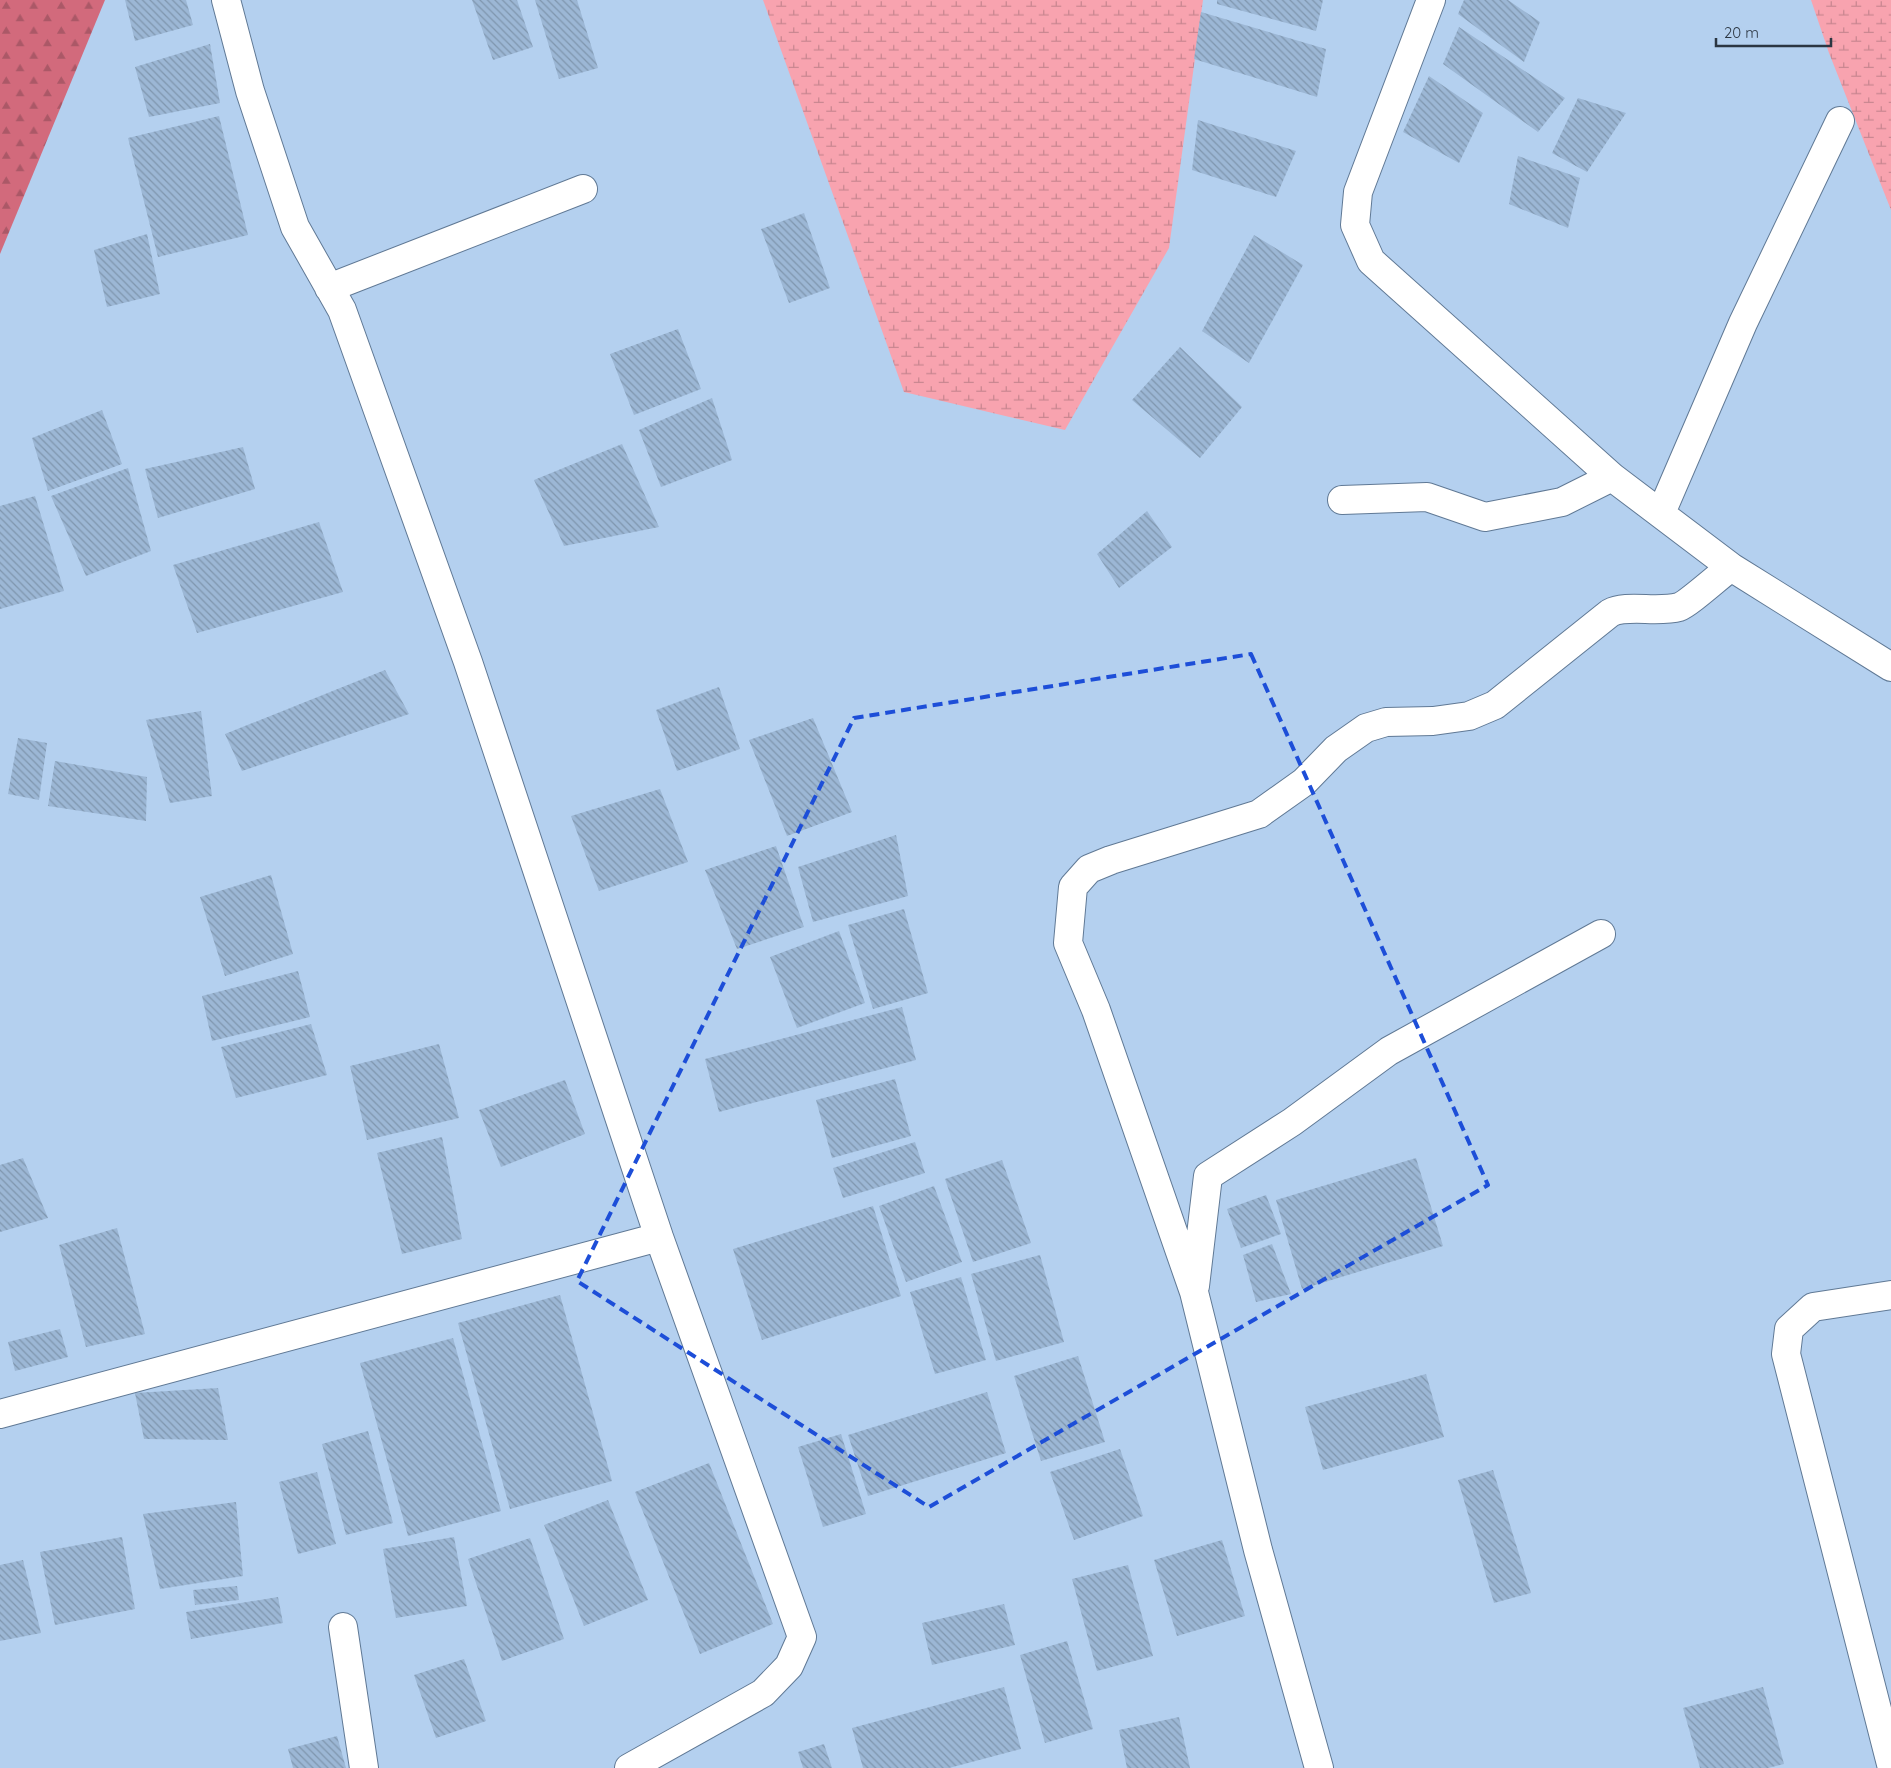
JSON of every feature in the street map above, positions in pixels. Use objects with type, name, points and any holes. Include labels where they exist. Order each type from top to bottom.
[{"type":"street","points":[[226,0],[250,91],[295,227],[342,310],[468,662],[659,1236],[802,1636],[789,1666],[763,1693],[629,1768]]},
{"type":"street","points":[[1431,0],[1358,192],[1355,226],[1371,261],[1612,477],[1731,567],[1891,667]]},
{"type":"street","points":[[1661,513],[1742,323],[1840,121]]},
{"type":"street","points":[[329,288],[583,189]]},
{"type":"street","points":[[1342,500],[1427,497],[1485,517],[1562,502],[1612,477]]},
{"type":"street","points":[[1319,1768],[1258,1550],[1194,1292],[1096,1010],[1068,943],[1073,887],[1089,869],[1111,860],[1259,814],[1304,782],[1336,749],[1366,728],[1386,722],[1433,721],[1469,716],[1495,705],[1610,613],[1618,609],[1660,610],[1681,606],[1731,567]]},
{"type":"street","points":[[1194,1292],[1208,1176],[1292,1122],[1389,1051],[1601,934]]},
{"type":"street","points":[[0,1414],[659,1236]]},
{"type":"street","points":[[1891,1295],[1813,1306],[1790,1329],[1786,1354],[1891,1764]]},
{"type":"street","points":[[344,1627],[364,1768]]},
{"type":"highlighted area","points":[[1251,654],[1488,1185],[929,1507],[577,1281],[854,718]]},
{"type":"green space","points":[[0,0],[105,0],[0,254]]},
{"type":"green space","points":[[763,0],[1203,0],[1169,248],[1065,430],[904,392]]},
{"type":"green space","points":[[1811,0],[1891,0],[1891,210],[1829,53]]},
{"type":"building","points":[[125,0],[186,0],[193,25],[135,41]]},
{"type":"building","points":[[472,0],[517,0],[533,47],[493,60]]},
{"type":"building","points":[[535,0],[577,0],[598,68],[559,79]]},
{"type":"building","points":[[1217,0],[1323,0],[1316,31],[1217,4]]},
{"type":"building","points":[[1464,0],[1508,0],[1540,22],[1524,62],[1458,14]]},
{"type":"building","points":[[1201,12],[1326,49],[1317,97],[1194,59]]},
{"type":"building","points":[[1459,27],[1565,98],[1538,132],[1443,64]]},
{"type":"building","points":[[210,44],[220,103],[149,117],[135,67]]},
{"type":"building","points":[[1429,76],[1483,113],[1459,163],[1403,132]]},
{"type":"building","points":[[1578,98],[1626,113],[1587,172],[1552,153]]},
{"type":"building","points":[[219,116],[248,235],[158,257],[128,138]]},
{"type":"building","points":[[1198,120],[1296,151],[1276,197],[1192,170]]},
{"type":"building","points":[[1518,156],[1580,178],[1568,228],[1509,204]]},
{"type":"building","points":[[804,213],[830,288],[789,303],[761,229]]},
{"type":"building","points":[[147,234],[160,294],[107,307],[94,250]]},
{"type":"building","points":[[1254,235],[1303,265],[1249,363],[1202,331]]},
{"type":"building","points":[[678,329],[701,389],[634,415],[610,354]]},
{"type":"building","points":[[1180,347],[1242,407],[1200,458],[1132,400]]},
{"type":"building","points":[[712,398],[732,460],[661,487],[639,430]]},
{"type":"building","points":[[102,410],[122,464],[48,491],[32,438]]},
{"type":"building","points":[[622,444],[659,527],[564,546],[534,480]]},
{"type":"building","points":[[243,447],[255,489],[158,518],[145,469]]},
{"type":"building","points":[[128,468],[151,551],[86,576],[51,496]]},
{"type":"building","points":[[35,496],[64,591],[0,609],[0,506]]},
{"type":"building","points":[[1147,511],[1172,547],[1119,588],[1097,554]]},
{"type":"building","points":[[319,522],[343,592],[197,633],[173,565]]},
{"type":"building","points":[[385,670],[409,714],[242,771],[225,734]]},
{"type":"building","points":[[719,687],[740,749],[677,771],[656,710]]},
{"type":"building","points":[[201,711],[212,796],[170,803],[146,720]]},
{"type":"building","points":[[813,718],[852,812],[787,836],[749,740]]},
{"type":"building","points":[[18,738],[47,743],[39,800],[8,794]]},
{"type":"building","points":[[55,761],[147,777],[146,821],[48,806]]},
{"type":"building","points":[[660,789],[688,862],[599,891],[571,816]]},
{"type":"building","points":[[896,835],[908,896],[813,922],[798,867]]},
{"type":"building","points":[[776,846],[804,927],[737,949],[705,870]]},
{"type":"building","points":[[271,875],[293,954],[225,976],[200,897]]},
{"type":"building","points":[[904,909],[928,993],[873,1009],[848,925]]},
{"type":"building","points":[[839,931],[865,1003],[797,1028],[770,957]]},
{"type":"building","points":[[298,971],[310,1017],[212,1041],[202,996]]},
{"type":"building","points":[[902,1007],[916,1060],[719,1112],[705,1059]]},
{"type":"building","points":[[311,1024],[327,1075],[236,1098],[221,1047]]},
{"type":"building","points":[[439,1044],[459,1118],[367,1140],[350,1066]]},
{"type":"building","points":[[895,1079],[911,1136],[832,1158],[816,1100]]},
{"type":"building","points":[[565,1080],[585,1134],[501,1167],[479,1110]]},
{"type":"building","points":[[442,1137],[462,1239],[402,1254],[377,1153]]},
{"type":"building","points":[[915,1142],[925,1173],[843,1198],[833,1168]]},
{"type":"building","points":[[23,1158],[48,1218],[0,1232],[0,1165]]},
{"type":"building","points":[[1416,1158],[1443,1246],[1302,1289],[1276,1200]]},
{"type":"building","points":[[1002,1160],[1031,1243],[973,1262],[945,1179]]},
{"type":"building","points":[[934,1186],[962,1262],[906,1282],[879,1206]]},
{"type":"building","points":[[1266,1195],[1281,1234],[1241,1248],[1227,1209]]},
{"type":"building","points":[[873,1206],[901,1296],[762,1340],[733,1249]]},
{"type":"building","points":[[117,1228],[145,1334],[86,1347],[59,1245]]},
{"type":"building","points":[[1272,1244],[1291,1294],[1256,1302],[1243,1255]]},
{"type":"building","points":[[1040,1255],[1064,1342],[996,1361],[971,1274]]},
{"type":"building","points":[[961,1277],[986,1360],[935,1374],[910,1292]]},
{"type":"building","points":[[560,1295],[612,1481],[510,1509],[458,1323]]},
{"type":"building","points":[[60,1329],[68,1357],[15,1371],[8,1342]]},
{"type":"building","points":[[453,1338],[501,1511],[408,1536],[360,1363]]},
{"type":"building","points":[[1078,1356],[1105,1442],[1041,1461],[1014,1376]]},
{"type":"building","points":[[1426,1374],[1444,1437],[1323,1470],[1305,1407]]},
{"type":"building","points":[[218,1388],[228,1440],[144,1439],[135,1393]]},
{"type":"building","points":[[987,1392],[1006,1453],[868,1496],[848,1435]]},
{"type":"building","points":[[368,1431],[393,1523],[346,1535],[322,1444]]},
{"type":"building","points":[[841,1434],[866,1514],[823,1527],[798,1447]]},
{"type":"building","points":[[1120,1449],[1143,1516],[1074,1540],[1050,1472]]},
{"type":"building","points":[[709,1463],[773,1624],[700,1654],[635,1492]]},
{"type":"building","points":[[1493,1470],[1531,1593],[1494,1603],[1458,1480]]},
{"type":"building","points":[[317,1472],[336,1544],[298,1554],[279,1482]]},
{"type":"building","points":[[608,1500],[648,1600],[584,1626],[544,1525]]},
{"type":"building","points":[[236,1502],[243,1576],[160,1589],[143,1514]]},
{"type":"building","points":[[122,1537],[135,1609],[55,1625],[40,1552]]},
{"type":"building","points":[[454,1537],[467,1606],[396,1618],[383,1549]]},
{"type":"building","points":[[530,1538],[564,1639],[502,1661],[468,1559]]},
{"type":"building","points":[[1222,1540],[1245,1616],[1177,1636],[1154,1560]]},
{"type":"building","points":[[23,1560],[41,1633],[0,1641],[0,1565]]},
{"type":"building","points":[[1128,1565],[1153,1656],[1097,1671],[1072,1579]]},
{"type":"building","points":[[237,1586],[239,1600],[195,1605],[193,1590]]},
{"type":"building","points":[[278,1597],[283,1623],[191,1639],[186,1612]]},
{"type":"building","points":[[1004,1604],[1015,1645],[932,1665],[922,1623]]},
{"type":"building","points":[[1067,1641],[1093,1729],[1045,1743],[1020,1655]]},
{"type":"building","points":[[464,1659],[486,1721],[436,1738],[414,1675]]},
{"type":"building","points":[[1004,1687],[1021,1749],[949,1768],[863,1768],[852,1728]]},
{"type":"building","points":[[1763,1687],[1784,1764],[1768,1768],[1700,1768],[1683,1708]]},
{"type":"building","points":[[1179,1717],[1190,1768],[1127,1768],[1119,1730]]},
{"type":"building","points":[[337,1736],[346,1768],[293,1768],[288,1749]]},
{"type":"building","points":[[824,1744],[832,1768],[803,1768],[798,1752]]}]
